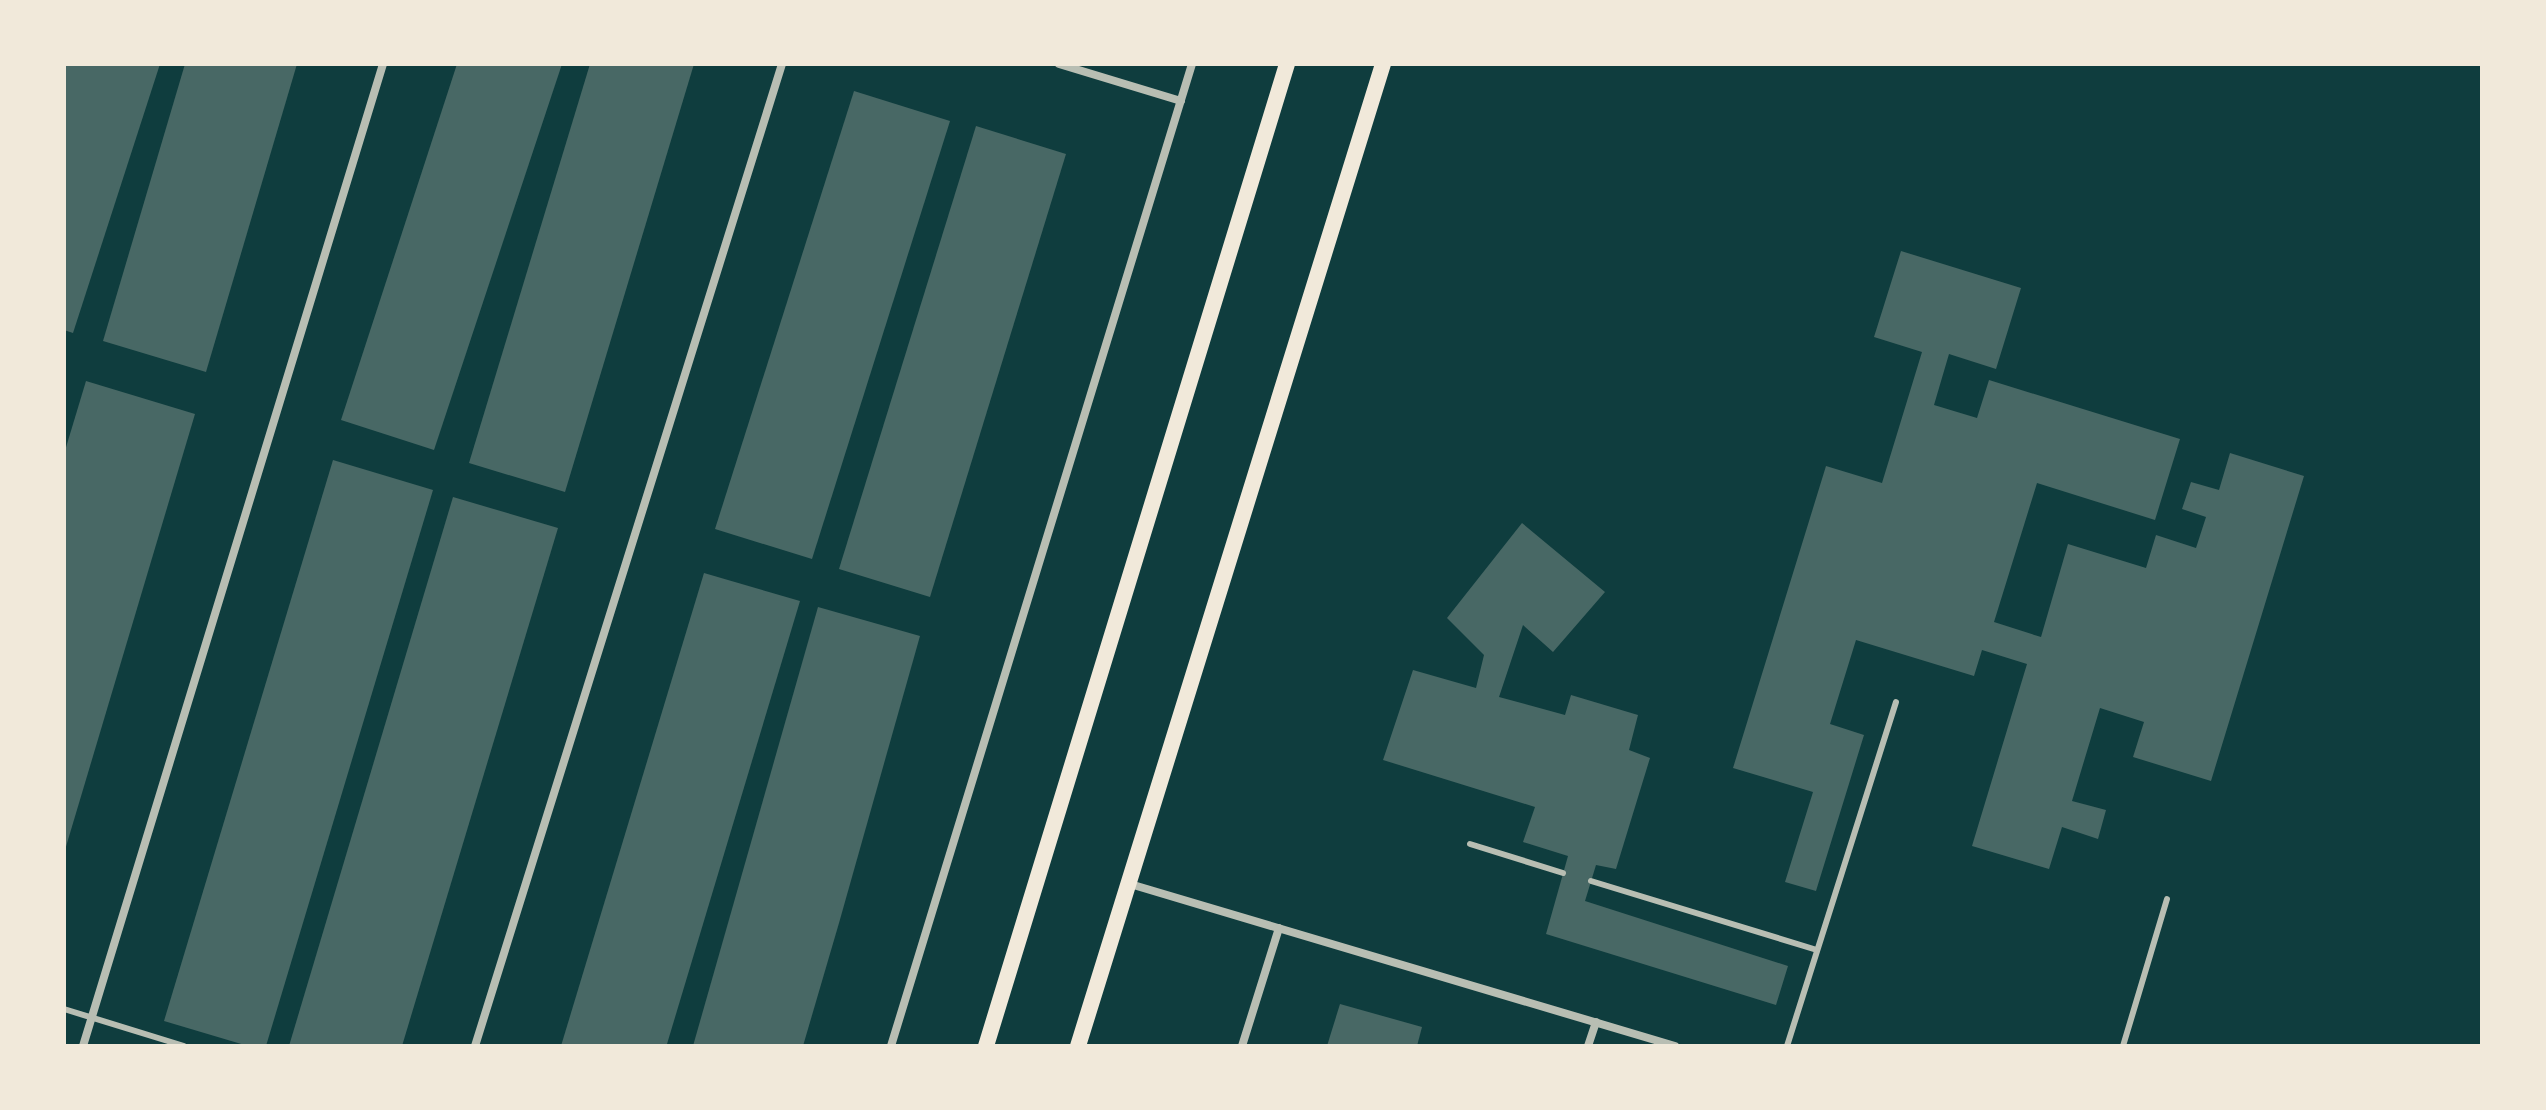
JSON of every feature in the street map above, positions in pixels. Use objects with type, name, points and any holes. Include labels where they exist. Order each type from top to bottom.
[{"type":"main road","points":[[986,1046],[1287,64]]},
{"type":"main road","points":[[1078,1046],[1383,64]]},
{"type":"street","points":[[83,1046],[383,64]]},
{"type":"street","points":[[475,1046],[782,64]]},
{"type":"street","points":[[1059,64],[1181,101]]},
{"type":"street","points":[[891,1046],[1192,64]]},
{"type":"street","points":[[1130,884],[1675,1046]]},
{"type":"street","points":[[1242,1046],[1279,928]]},
{"type":"street","points":[[1588,1046],[1596,1022]]},
{"type":"lane","points":[[1787,1046],[1896,702]]},
{"type":"lane","points":[[1470,844],[1563,873]]},
{"type":"lane","points":[[1591,881],[1817,950]]},
{"type":"lane","points":[[2123,1046],[2167,899]]},
{"type":"lane","points":[[64,1009],[184,1046]]},
{"type":"building","points":[[64,64],[160,64],[73,333],[64,330]]},
{"type":"building","points":[[185,64],[297,64],[206,372],[103,341]]},
{"type":"building","points":[[457,64],[562,64],[434,450],[341,420]]},
{"type":"building","points":[[590,64],[694,64],[565,492],[469,463]]},
{"type":"building","points":[[854,91],[950,121],[812,559],[715,529]]},
{"type":"building","points":[[976,126],[1066,154],[930,597],[839,569]]},
{"type":"building","points":[[1901,251],[2021,288],[1996,369],[1949,354],[1934,405],[1977,418],[1989,380],[2180,439],[2155,520],[2037,483],[1994,622],[2041,637],[2068,544],[2146,568],[2156,535],[2196,548],[2206,517],[2182,509],[2191,482],[2219,490],[2230,453],[2304,476],[2211,781],[2133,757],[2144,722],[2100,708],[2072,801],[2106,810],[2098,839],[2062,827],[2049,869],[1972,846],[2027,664],[1982,650],[1974,676],[1856,640],[1830,724],[1864,735],[1816,891],[1785,882],[1813,792],[1733,768],[1826,466],[1882,483],[1922,352],[1874,337]]},
{"type":"building","points":[[86,381],[195,414],[65,850],[64,454]]},
{"type":"building","points":[[333,460],[433,490],[266,1046],[248,1046],[164,1021]]},
{"type":"building","points":[[453,497],[558,528],[402,1046],[289,1046]]},
{"type":"building","points":[[1522,523],[1605,592],[1553,652],[1523,625],[1499,697],[1565,715],[1571,695],[1638,715],[1629,750],[1650,758],[1616,869],[1596,865],[1585,901],[1788,966],[1776,1005],[1546,934],[1568,856],[1523,842],[1535,807],[1383,760],[1413,670],[1476,688],[1484,655],[1447,618]]},
{"type":"building","points":[[704,573],[800,601],[667,1044],[561,1046]]},
{"type":"building","points":[[818,607],[920,636],[839,923],[803,1046],[693,1046]]},
{"type":"building","points":[[1340,1004],[1422,1027],[1417,1046],[1327,1046]]}]
